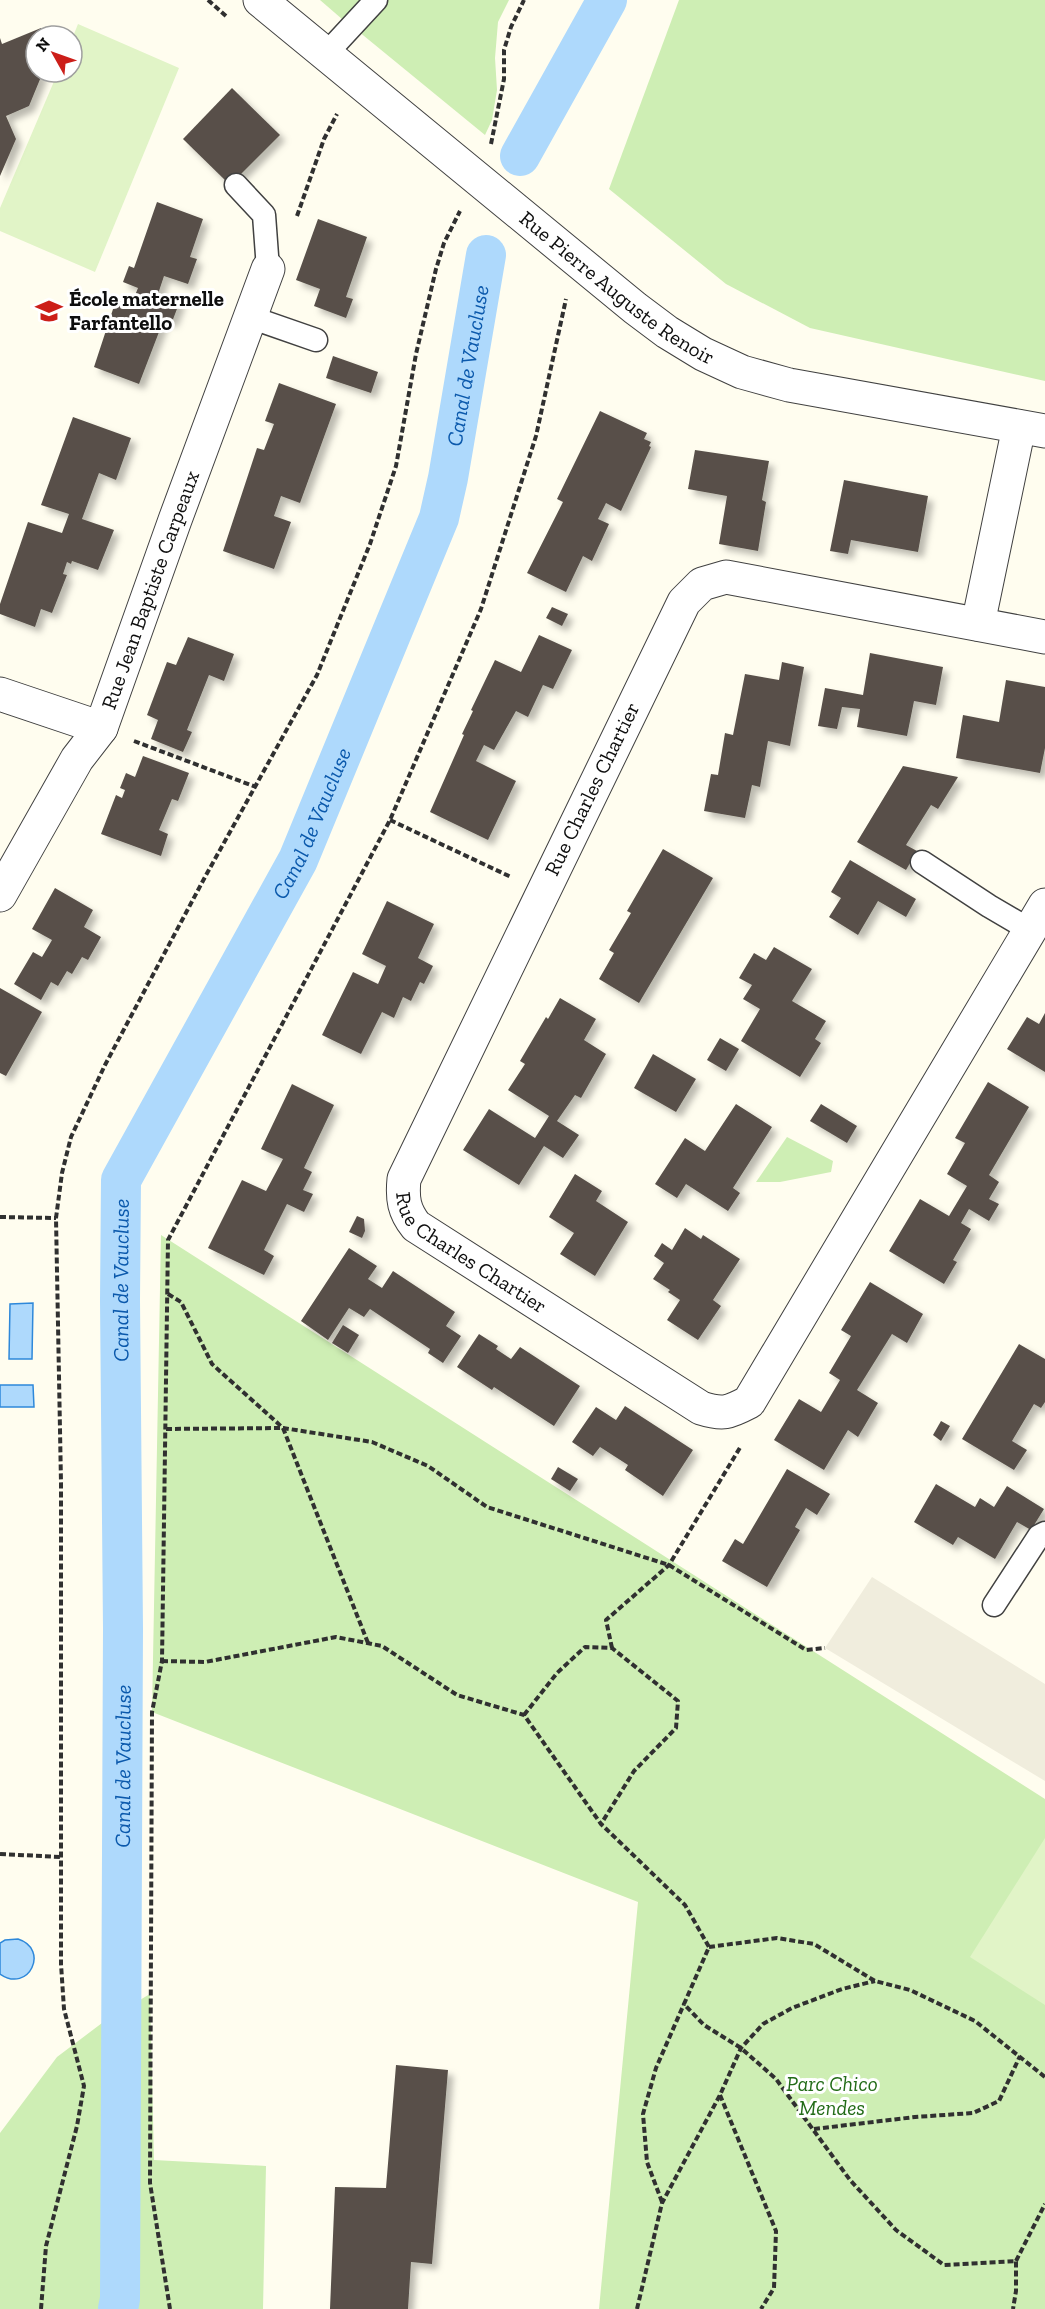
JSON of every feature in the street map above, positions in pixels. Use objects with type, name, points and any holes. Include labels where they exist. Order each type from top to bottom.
[{"type":"street","name":"Rue Pierre Auguste Renoir","points":[[260,0],[635,308],[667,332],[704,354],[742,372],[789,385],[1032,429]]},
{"type":"street","name":"Rue Jean Baptiste Carpeaux","points":[[0,895],[77,759],[101,728],[268,269]]},
{"type":"street","points":[[978,624],[1032,429]]},
{"type":"street","name":"Rue Charles Chartier","points":[[731,1411],[719,1414],[700,1408],[417,1226],[407,1215],[402,1198],[404,1179],[684,602],[702,584],[726,577],[1045,637]]},
{"type":"street","points":[[0,694],[101,728]]},
{"type":"street","points":[[731,1411],[749,1402],[1038,917]]},
{"type":"lane","points":[[326,54],[376,0]]},
{"type":"lane","points":[[236,185],[264,214],[268,269]]},
{"type":"lane","points":[[250,317],[316,340]]},
{"type":"lane","points":[[922,862],[989,906],[1038,917]]},
{"type":"lane","points":[[994,1605],[1039,1536],[1045,1533]]},
{"type":"path","points":[[494,139],[504,79],[504,50],[511,27],[524,0]]},
{"type":"path","points":[[295,222],[324,140],[337,114]]},
{"type":"path","points":[[41,2309],[46,2246],[84,2086],[64,2009],[61,1964],[61,1482],[56,1218],[62,1173],[71,1137],[122,1034],[205,877],[317,675],[370,544],[396,466],[416,354],[436,269],[444,243],[459,213]]},
{"type":"path","points":[[171,2309],[150,2182],[152,1712],[162,1661],[168,1240],[390,820],[481,609],[536,436],[567,300]]},
{"type":"path","points":[[101,728],[256,787]]},
{"type":"path","points":[[390,820],[542,892]]},
{"type":"path","points":[[0,1217],[56,1218]]},
{"type":"path","points":[[167,1294],[181,1302],[212,1364],[283,1428],[368,1643]]},
{"type":"path","points":[[612,1648],[606,1620],[669,1565],[741,1445],[731,1411]]},
{"type":"path","points":[[165,1430],[283,1428],[372,1442],[428,1466],[487,1507],[669,1565],[806,1650],[825,1648]]},
{"type":"path","points":[[162,1661],[205,1662],[336,1637],[382,1646],[457,1695],[524,1715],[601,1824],[684,1905],[709,1947]]},
{"type":"path","points":[[524,1715],[557,1673],[585,1647],[612,1648],[678,1701],[676,1728],[634,1771],[601,1824]]},
{"type":"path","points":[[0,1854],[61,1857]]},
{"type":"path","points":[[709,1947],[777,1938],[814,1944],[875,1981],[910,1990],[975,2020],[1045,2077]]},
{"type":"path","points":[[662,2203],[646,2162],[643,2114],[656,2068],[709,1947]]},
{"type":"path","points":[[637,2309],[662,2203],[720,2095],[741,2048],[763,2024],[792,2008],[842,1989],[875,1981]]},
{"type":"path","points":[[684,2004],[704,2025],[741,2048],[776,2079],[850,2180],[896,2230],[944,2265],[1016,2261]]},
{"type":"path","points":[[813,2129],[973,2113],[999,2101],[1020,2056]]},
{"type":"path","points":[[720,2095],[776,2230],[774,2288],[761,2309]]},
{"type":"path","points":[[1013,2309],[1016,2291],[1016,2261],[1045,2204]]},
{"type":"green space","points":[[320,0],[365,0],[342,19]]},
{"type":"green space","points":[[384,0],[509,0],[498,22],[495,58],[497,90],[492,120],[485,135],[358,31]]},
{"type":"green space","points":[[679,0],[1045,0],[1045,381],[810,328],[726,284],[609,189]]},
{"type":"green space","points":[[84,27],[179,68],[95,272],[0,231],[0,208],[53,84],[84,84]]},
{"type":"green space","points":[[787,1137],[833,1161],[831,1172],[780,1182],[756,1182]]},
{"type":"green space","name":"Parc Chico Mendes","points":[[161,1235],[1045,1799],[1045,2309],[599,2309],[638,1902],[152,1712]]},
{"type":"green space","points":[[1045,1838],[1045,2005],[970,1957]]},
{"type":"green space","points":[[150,1994],[154,2160],[266,2166],[263,2309],[0,2309],[0,2133],[57,2057],[106,2020]]},
{"type":"shaded area","points":[[872,1577],[1045,1684],[1045,1781],[825,1648]]},
{"type":"water","points":[[33,1303],[32,1359],[9,1359],[10,1304]]},
{"type":"water","points":[[0,1385],[33,1385],[34,1407],[0,1407]]},
{"type":"water","points":[[18,1939],[28,1944],[33,1952],[34,1960],[27,1974],[20,1978],[10,1979],[0,1974],[0,1943],[5,1940]]},
{"type":"building","points":[[24,35],[24,84],[38,84],[29,106],[6,116],[16,139],[0,176],[0,38],[2,44]]},
{"type":"building","points":[[232,88],[280,135],[230,185],[183,139]]},
{"type":"building","points":[[157,202],[203,219],[190,257],[197,259],[188,284],[164,276],[158,294],[180,301],[172,322],[164,319],[139,384],[94,367],[116,300],[131,305],[138,288],[123,282],[129,266],[134,268]]},
{"type":"building","points":[[318,219],[367,237],[346,297],[353,299],[346,318],[314,306],[320,289],[296,280]]},
{"type":"building","points":[[333,356],[378,372],[371,393],[326,378]]},
{"type":"building","points":[[279,383],[336,404],[300,503],[281,496],[274,516],[291,522],[274,569],[223,551],[257,448],[264,450],[274,424],[265,421]]},
{"type":"building","points":[[600,411],[647,433],[644,439],[651,442],[649,446],[651,447],[621,511],[606,503],[598,519],[609,524],[592,561],[583,556],[566,592],[527,573],[563,502],[557,499]]},
{"type":"building","points":[[73,417],[131,438],[116,480],[99,473],[82,519],[114,530],[98,570],[72,561],[71,564],[67,562],[63,574],[67,575],[52,613],[41,609],[35,627],[0,614],[0,604],[28,522],[62,533],[69,514],[41,505]]},
{"type":"building","points":[[695,450],[769,461],[762,500],[766,502],[758,551],[719,544],[727,496],[688,489]]},
{"type":"building","points":[[844,480],[928,496],[918,552],[851,540],[848,554],[830,551]]},
{"type":"building","points":[[552,607],[568,614],[562,626],[546,618]]},
{"type":"building","points":[[539,635],[572,650],[553,689],[543,685],[528,717],[516,711],[494,750],[484,745],[476,761],[516,781],[488,840],[430,812],[464,735],[462,734],[473,711],[471,710],[495,660],[521,672]]},
{"type":"building","points":[[188,637],[234,654],[224,681],[209,675],[187,730],[192,732],[183,752],[151,739],[158,720],[147,715],[167,662],[176,665]]},
{"type":"building","points":[[870,653],[943,667],[936,705],[914,701],[907,736],[857,727],[860,709],[842,707],[837,729],[818,726],[825,688],[863,695]]},
{"type":"building","points":[[782,662],[804,667],[790,746],[768,741],[760,787],[752,785],[745,818],[704,811],[711,774],[718,775],[725,733],[733,735],[745,674],[779,680]]},
{"type":"building","points":[[1006,680],[1045,687],[1045,748],[1040,773],[956,758],[963,715],[999,722]]},
{"type":"building","points":[[143,756],[189,773],[178,801],[172,799],[159,830],[168,834],[161,856],[101,834],[116,795],[122,798],[125,790],[120,788],[126,773],[135,777]]},
{"type":"building","points":[[903,766],[958,777],[938,809],[931,805],[906,845],[917,851],[906,870],[857,842]]},
{"type":"building","points":[[663,849],[713,878],[639,1003],[599,979],[614,953],[609,950],[631,913],[627,911]]},
{"type":"building","points":[[850,860],[916,899],[906,917],[878,901],[858,935],[829,917],[841,898],[831,892]]},
{"type":"building","points":[[55,888],[93,910],[84,927],[101,937],[88,960],[82,957],[72,974],[67,971],[58,986],[51,982],[41,1000],[14,984],[33,952],[42,957],[52,940],[32,929]]},
{"type":"building","points":[[387,901],[434,924],[418,958],[433,966],[424,984],[420,982],[411,1001],[403,997],[394,1018],[382,1012],[361,1054],[322,1035],[353,972],[378,984],[386,966],[362,954]]},
{"type":"building","points":[[774,947],[812,969],[792,1001],[826,1021],[815,1039],[821,1043],[800,1077],[741,1041],[760,1009],[743,999],[752,985],[739,978],[754,953],[766,960]]},
{"type":"building","points":[[0,988],[42,1012],[6,1076],[0,1073]]},
{"type":"building","points":[[560,998],[596,1019],[584,1040],[606,1054],[581,1098],[575,1095],[557,1121],[579,1135],[563,1158],[544,1146],[519,1185],[463,1150],[489,1109],[535,1138],[549,1116],[508,1090],[525,1064],[520,1061]]},
{"type":"building","points":[[1045,1013],[1045,1072],[1007,1049],[1027,1017],[1039,1024]]},
{"type":"building","points":[[720,1038],[739,1049],[726,1071],[707,1060]]},
{"type":"building","points":[[653,1054],[696,1079],[676,1112],[634,1088]]},
{"type":"building","points":[[988,1082],[1029,1107],[989,1175],[999,1182],[989,1199],[999,1204],[989,1221],[969,1209],[961,1223],[971,1229],[953,1260],[957,1262],[944,1284],[889,1251],[920,1199],[949,1216],[967,1186],[947,1174],[965,1143],[955,1138]]},
{"type":"building","points":[[292,1084],[334,1105],[304,1168],[312,1172],[303,1190],[313,1194],[304,1212],[287,1204],[264,1250],[274,1256],[264,1275],[208,1248],[242,1180],[266,1191],[283,1159],[261,1149]]},
{"type":"building","points":[[736,1104],[772,1127],[733,1188],[740,1193],[728,1211],[686,1184],[677,1198],[655,1184],[685,1138],[705,1151]]},
{"type":"building","points":[[821,1104],[857,1126],[847,1143],[810,1121]]},
{"type":"building","points":[[575,1174],[602,1191],[596,1201],[628,1222],[595,1276],[560,1254],[574,1233],[549,1217]]},
{"type":"building","points":[[357,1216],[364,1219],[365,1231],[362,1238],[349,1232]]},
{"type":"building","points":[[685,1228],[701,1239],[703,1235],[740,1259],[713,1300],[721,1306],[698,1340],[667,1320],[680,1300],[653,1279],[664,1263],[654,1256],[662,1243],[672,1250]]},
{"type":"building","points":[[349,1248],[377,1266],[368,1279],[382,1288],[393,1271],[455,1312],[446,1326],[461,1336],[443,1363],[428,1353],[430,1349],[370,1309],[364,1317],[349,1308],[328,1340],[301,1321]]},
{"type":"building","points":[[870,1282],[923,1314],[907,1343],[892,1334],[857,1390],[878,1403],[858,1437],[848,1430],[824,1470],[774,1440],[799,1399],[821,1412],[840,1380],[829,1373],[851,1336],[841,1330]]},
{"type":"building","points":[[343,1325],[359,1335],[348,1353],[332,1343]]},
{"type":"building","points":[[479,1334],[498,1346],[496,1349],[511,1359],[520,1347],[580,1386],[554,1426],[494,1387],[492,1390],[457,1367]]},
{"type":"building","points":[[1019,1344],[1045,1359],[1045,1402],[1041,1408],[1034,1404],[1012,1441],[1027,1450],[1014,1470],[962,1439]]},
{"type":"building","points":[[625,1406],[693,1450],[663,1496],[625,1470],[628,1465],[600,1447],[593,1456],[572,1442],[596,1407],[616,1420]]},
{"type":"building","points":[[941,1421],[950,1426],[941,1441],[933,1435]]},
{"type":"building","points":[[558,1467],[578,1479],[570,1491],[551,1479]]},
{"type":"building","points":[[787,1469],[830,1494],[817,1515],[806,1508],[795,1527],[800,1530],[767,1587],[722,1561],[735,1539],[743,1544]]},
{"type":"building","points":[[936,1484],[975,1507],[980,1498],[994,1507],[1007,1486],[1044,1509],[1031,1530],[1017,1522],[995,1559],[958,1537],[953,1545],[914,1522]]},
{"type":"building","points":[[396,2065],[448,2070],[432,2264],[411,2262],[408,2309],[330,2309],[335,2187],[386,2188]]},
{"type":"waterway","name":"Canal de Vaucluse","points":[[520,156],[607,0]]},
{"type":"waterway","name":"Canal de Vaucluse","points":[[118,2309],[120,2299],[123,1629],[121,1180],[298,860],[439,518],[448,478],[486,255]]},
{"type":"place","name":"École maternelle Farfantello","points":[[49,311]]}]
